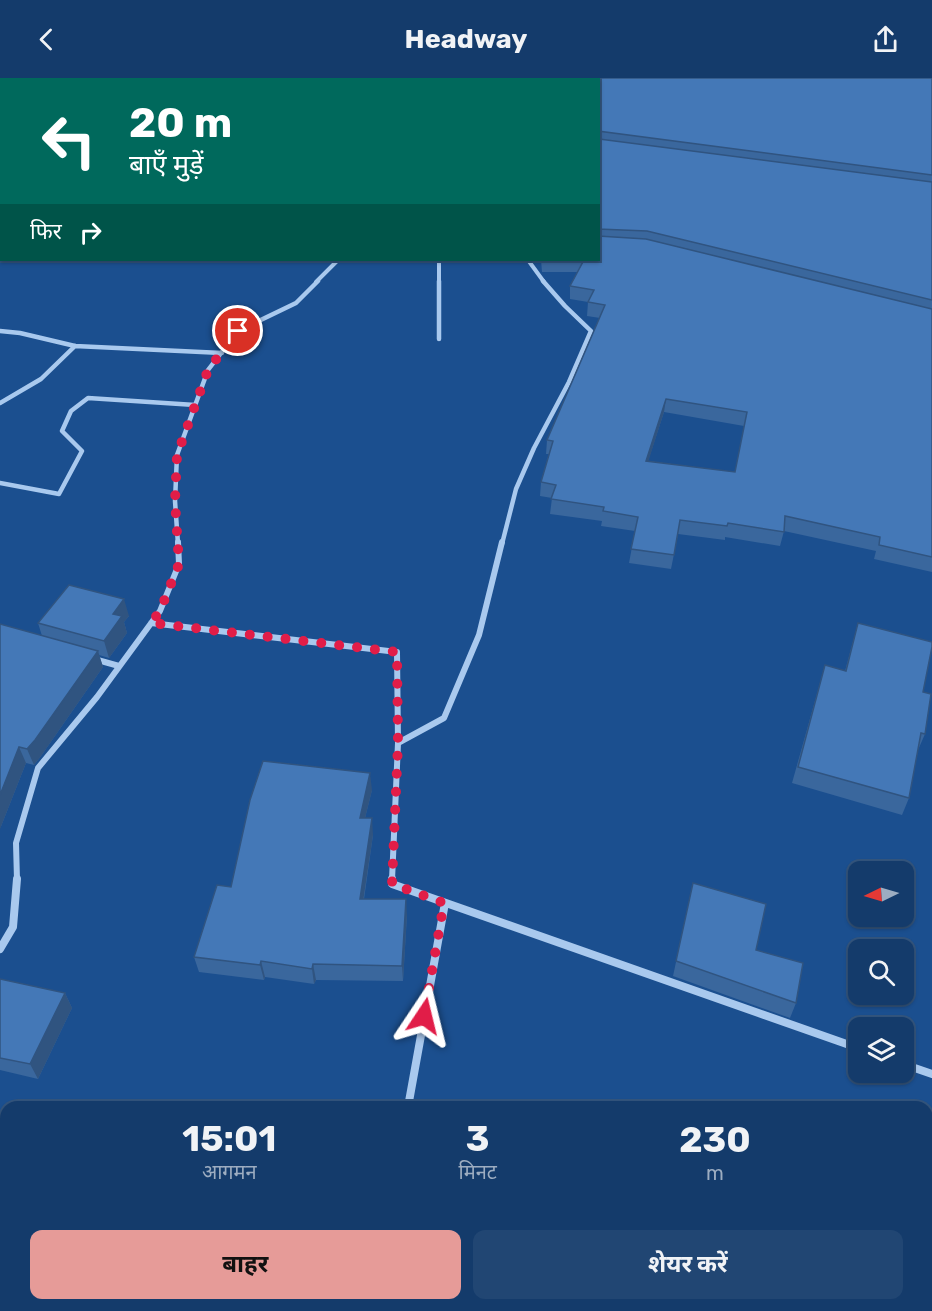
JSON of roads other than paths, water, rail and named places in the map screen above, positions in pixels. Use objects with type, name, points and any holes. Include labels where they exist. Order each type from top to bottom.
[{"type":"street","points":[[0,949],[14,927],[17,888],[16,843],[38,768],[160,611],[179,564],[175,501],[177,455],[208,370],[238,331],[296,303],[337,261]]},
{"type":"street","points":[[439,261],[439,339]]},
{"type":"street","points":[[398,744],[444,718],[479,636],[516,489],[534,448],[569,382],[591,331],[570,313],[542,282],[529,261]]},
{"type":"street","points":[[0,331],[20,333],[75,346],[222,353]]},
{"type":"street","points":[[0,403],[13,398],[58,367],[75,346]]},
{"type":"street","points":[[0,483],[59,494],[82,451],[62,431],[71,411],[88,398],[195,405]]},
{"type":"street","points":[[151,623],[397,652],[398,744],[392,884],[848,1044]]},
{"type":"street","points":[[87,657],[119,666]]},
{"type":"street","points":[[409,1101],[444,903]]},
{"type":"street","points":[[914,1068],[932,1074]]}]
